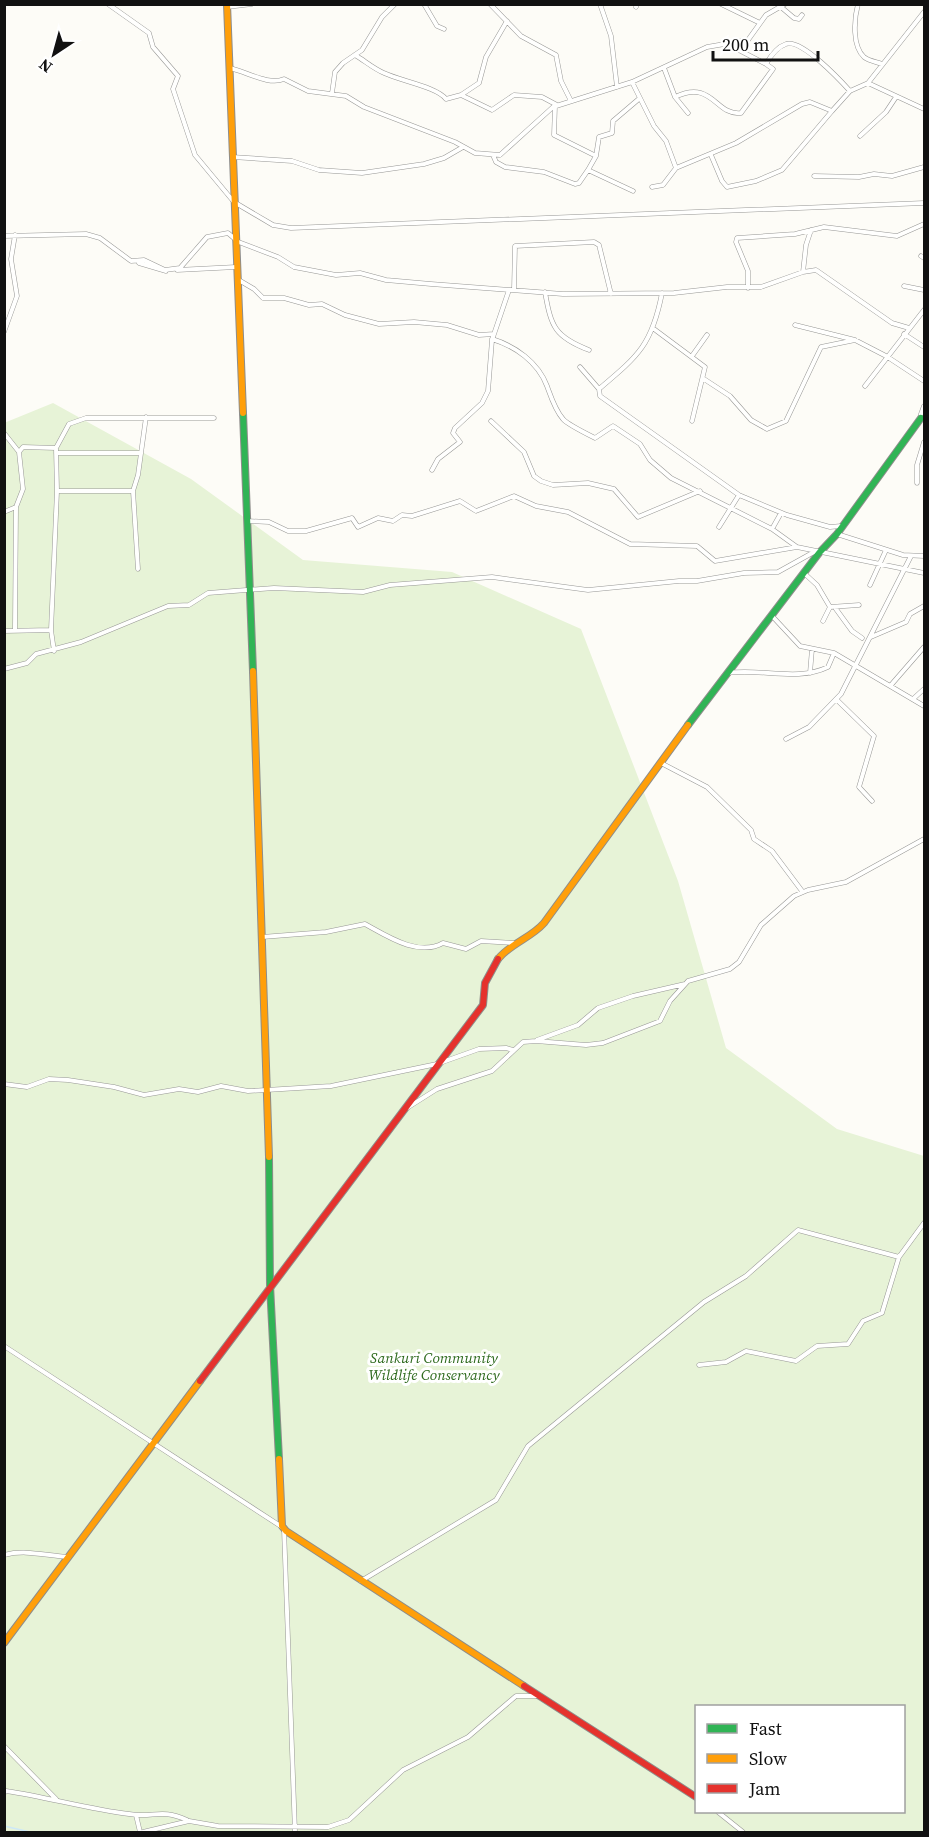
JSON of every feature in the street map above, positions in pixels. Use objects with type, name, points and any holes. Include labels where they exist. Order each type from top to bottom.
[{"type":"street","points":[[108,4],[149,33],[153,47],[178,76],[173,89],[195,155],[234,202],[273,225],[291,228],[924,203]]},
{"type":"street","points":[[252,4],[227,6],[228,68],[262,937],[270,1286],[283,1528],[295,1833]]},
{"type":"street","points":[[332,93],[335,72],[368,43],[377,25],[395,4]]},
{"type":"street","points":[[424,4],[437,26],[444,29]]},
{"type":"street","points":[[490,4],[524,38],[556,55],[561,81],[571,101]]},
{"type":"street","points":[[600,4],[611,36],[617,87]]},
{"type":"street","points":[[721,4],[760,23]]},
{"type":"street","points":[[858,4],[857,42],[866,58],[883,64]]},
{"type":"street","points":[[228,68],[277,82],[284,79],[308,91],[332,93],[482,155],[493,155],[504,153],[556,106],[632,82],[707,47],[748,40],[766,15],[783,6],[794,18],[802,15]]},
{"type":"street","points":[[711,155],[722,181],[728,187],[756,181],[782,170],[850,91],[868,83],[924,12]]},
{"type":"street","points":[[356,55],[386,74],[421,87],[435,89],[446,99],[461,94],[478,83],[486,57],[507,21]]},
{"type":"street","points":[[675,97],[693,90],[704,94],[733,113],[741,113],[773,69],[727,44]]},
{"type":"street","points":[[766,64],[772,54],[786,44],[791,44],[819,59],[850,91]]},
{"type":"street","points":[[664,68],[675,97],[688,113]]},
{"type":"street","points":[[632,82],[654,126],[666,141],[676,168]]},
{"type":"street","points":[[868,83],[924,109]]},
{"type":"street","points":[[461,94],[492,110],[498,109],[514,95],[542,98],[556,106]]},
{"type":"street","points":[[860,136],[886,112],[896,97]]},
{"type":"street","points":[[493,155],[496,162],[505,167],[544,172],[575,184],[579,183],[596,156],[599,137],[610,134],[613,121],[640,98]]},
{"type":"street","points":[[652,187],[663,185],[676,168],[711,155],[805,103],[810,102],[831,111]]},
{"type":"street","points":[[556,106],[556,136],[596,156]]},
{"type":"street","points":[[232,157],[292,160],[319,170],[362,173],[424,164],[444,158],[463,147]]},
{"type":"street","points":[[814,176],[859,177],[874,174],[892,176],[924,167]]},
{"type":"street","points":[[588,170],[633,191]]},
{"type":"street","points":[[748,288],[748,271],[736,242],[737,238],[824,227],[897,236],[924,224]]},
{"type":"street","points":[[803,272],[806,246],[811,230]]},
{"type":"street","points":[[136,261],[144,261],[165,270],[180,268],[207,237],[228,233],[235,240],[302,269],[336,274],[365,274],[386,280],[511,290],[611,294],[748,288],[761,287],[803,272],[816,270],[825,274],[892,323],[909,328]]},
{"type":"street","points":[[4,332],[17,296],[11,259],[15,235]]},
{"type":"street","points":[[4,236],[95,236],[126,259],[160,271],[236,267]]},
{"type":"street","points":[[432,470],[438,459],[460,442],[453,433],[455,428],[482,403],[488,391],[493,336],[511,290],[515,246],[594,242],[599,245],[611,294]]},
{"type":"street","points":[[237,279],[254,289],[263,298],[284,298],[309,305],[322,304],[354,318],[379,324],[414,322],[447,325],[475,335],[493,336],[513,345],[526,357],[546,384],[549,396],[565,422],[595,438],[613,426],[640,444],[650,460],[671,478],[701,491],[730,509],[772,529],[797,547],[816,553],[924,573]]},
{"type":"street","points":[[904,286],[924,290]]},
{"type":"street","points":[[545,292],[552,325],[568,342],[589,350]]},
{"type":"street","points":[[599,389],[638,354],[654,329],[662,293]]},
{"type":"street","points":[[865,386],[886,356],[924,310]]},
{"type":"street","points":[[795,325],[855,340],[886,356],[924,381]]},
{"type":"street","points":[[654,329],[705,367],[704,379],[697,394],[692,421]]},
{"type":"street","points":[[904,334],[924,347]]},
{"type":"street","points":[[692,356],[707,335]]},
{"type":"street","points":[[704,379],[730,396],[751,420],[767,429],[786,420],[821,346],[855,340]]},
{"type":"street","points":[[580,367],[599,389],[600,396],[739,495],[781,513],[830,527],[841,526]]},
{"type":"street","points":[[4,669],[27,663],[36,654],[54,651],[168,606],[189,605],[208,593],[274,588],[363,592],[390,585],[492,578],[526,580],[588,590],[679,580],[697,582],[744,573],[778,572],[816,553],[837,534],[922,417],[924,406]]},
{"type":"street","points":[[138,569],[133,491],[146,417]]},
{"type":"street","points":[[54,651],[51,630],[57,491],[56,450],[69,424],[86,418],[214,418]]},
{"type":"street","points":[[491,421],[524,452],[534,476],[541,481],[553,485],[588,483],[614,489],[638,517],[701,491]]},
{"type":"street","points":[[4,433],[19,452],[23,489],[16,507],[15,629]]},
{"type":"street","points":[[916,483],[917,465],[924,442]]},
{"type":"street","points":[[19,452],[23,447],[141,453]]},
{"type":"street","points":[[57,491],[133,491]]},
{"type":"street","points":[[719,527],[739,495]]},
{"type":"street","points":[[247,521],[269,522],[288,531],[306,531],[352,518],[358,527],[378,518],[393,521],[402,515],[412,516],[460,501],[476,511],[514,496],[536,506],[568,512],[630,544],[697,546],[715,561],[797,547]]},
{"type":"street","points":[[4,512],[16,507]]},
{"type":"street","points":[[772,529],[781,513]]},
{"type":"street","points":[[837,534],[886,550],[911,556],[924,555]]},
{"type":"street","points":[[870,585],[886,550]]},
{"type":"street","points":[[4,1643],[14,1628],[41,1601],[48,1584],[154,1446],[270,1286],[483,1005],[485,983],[489,971],[513,943],[538,930],[544,923],[728,673],[805,574],[816,553]]},
{"type":"street","points":[[786,739],[808,727],[837,700],[911,556]]},
{"type":"street","points":[[805,574],[817,585],[852,631],[862,638]]},
{"type":"street","points":[[823,621],[833,608],[860,605]]},
{"type":"street","points":[[870,638],[906,622],[910,614],[924,606]]},
{"type":"street","points":[[773,617],[800,646],[834,653],[924,706]]},
{"type":"street","points":[[4,631],[51,630]]},
{"type":"street","points":[[891,685],[924,647]]},
{"type":"street","points":[[810,673],[812,649]]},
{"type":"street","points":[[728,673],[752,670],[796,675],[810,673],[828,667],[834,653]]},
{"type":"street","points":[[913,699],[924,689]]},
{"type":"street","points":[[837,700],[874,736],[859,787],[872,801]]},
{"type":"street","points":[[661,763],[707,787],[751,830],[754,838],[772,851],[802,891]]},
{"type":"street","points":[[536,1041],[578,1025],[598,1008],[633,996],[686,984],[702,975],[730,969],[739,963],[761,925],[802,891],[846,882],[924,839]]},
{"type":"street","points":[[262,937],[326,932],[365,924],[401,943],[434,949],[443,943],[466,948],[481,941],[513,943]]},
{"type":"street","points":[[402,1111],[437,1089],[492,1071],[523,1042],[586,1045],[614,1039],[661,1019],[670,1001],[686,984]]},
{"type":"street","points":[[4,1084],[27,1087],[49,1079],[68,1080],[144,1095],[178,1089],[198,1092],[221,1086],[248,1091],[331,1086],[437,1064],[479,1049],[513,1050]]},
{"type":"street","points":[[699,1365],[726,1362],[746,1351],[796,1361],[818,1346],[848,1344],[863,1321],[882,1312],[899,1257],[924,1223]]},
{"type":"street","points":[[361,1581],[496,1500],[528,1446],[704,1302],[746,1276],[798,1230],[899,1257]]},
{"type":"street","points":[[4,1346],[154,1446],[230,1491],[361,1581],[695,1796]]},
{"type":"street","points":[[4,1555],[22,1550],[49,1556],[70,1557]]},
{"type":"street","points":[[4,1793],[6,1791],[56,1799],[136,1815],[167,1812],[189,1821],[218,1826],[328,1827],[349,1820],[403,1770],[468,1737],[516,1696],[540,1696]]},
{"type":"street","points":[[4,1746],[56,1799]]},
{"type":"street","points":[[719,1813],[743,1833]]},
{"type":"street","points":[[136,1815],[142,1833],[189,1821]]},
{"type":"green space","name":"Sankuri Community Wildlife Conservancy","points":[[53,403],[191,479],[303,560],[452,572],[581,629],[678,881],[726,1048],[837,1129],[924,1156],[924,1832],[5,1832],[4,423]]},
{"type":"waterway","points":[[4,1826],[30,1832]]},
{"type":"traffic: fast","points":[[243,413],[253,671]]},
{"type":"traffic: fast","points":[[688,725],[819,553],[837,534],[921,418]]},
{"type":"traffic: fast","points":[[269,1157],[270,1285],[279,1459]]},
{"type":"traffic: slow","points":[[227,4],[243,413]]},
{"type":"traffic: slow","points":[[253,671],[269,1157]]},
{"type":"traffic: slow","points":[[498,959],[544,923],[688,725]]},
{"type":"traffic: slow","points":[[4,1643],[200,1381]]},
{"type":"traffic: slow","points":[[279,1459],[282,1526],[286,1531],[524,1686]]},
{"type":"traffic: jam","points":[[200,1381],[483,1005],[485,983],[498,959]]},
{"type":"traffic: jam","points":[[524,1686],[695,1796]]}]
